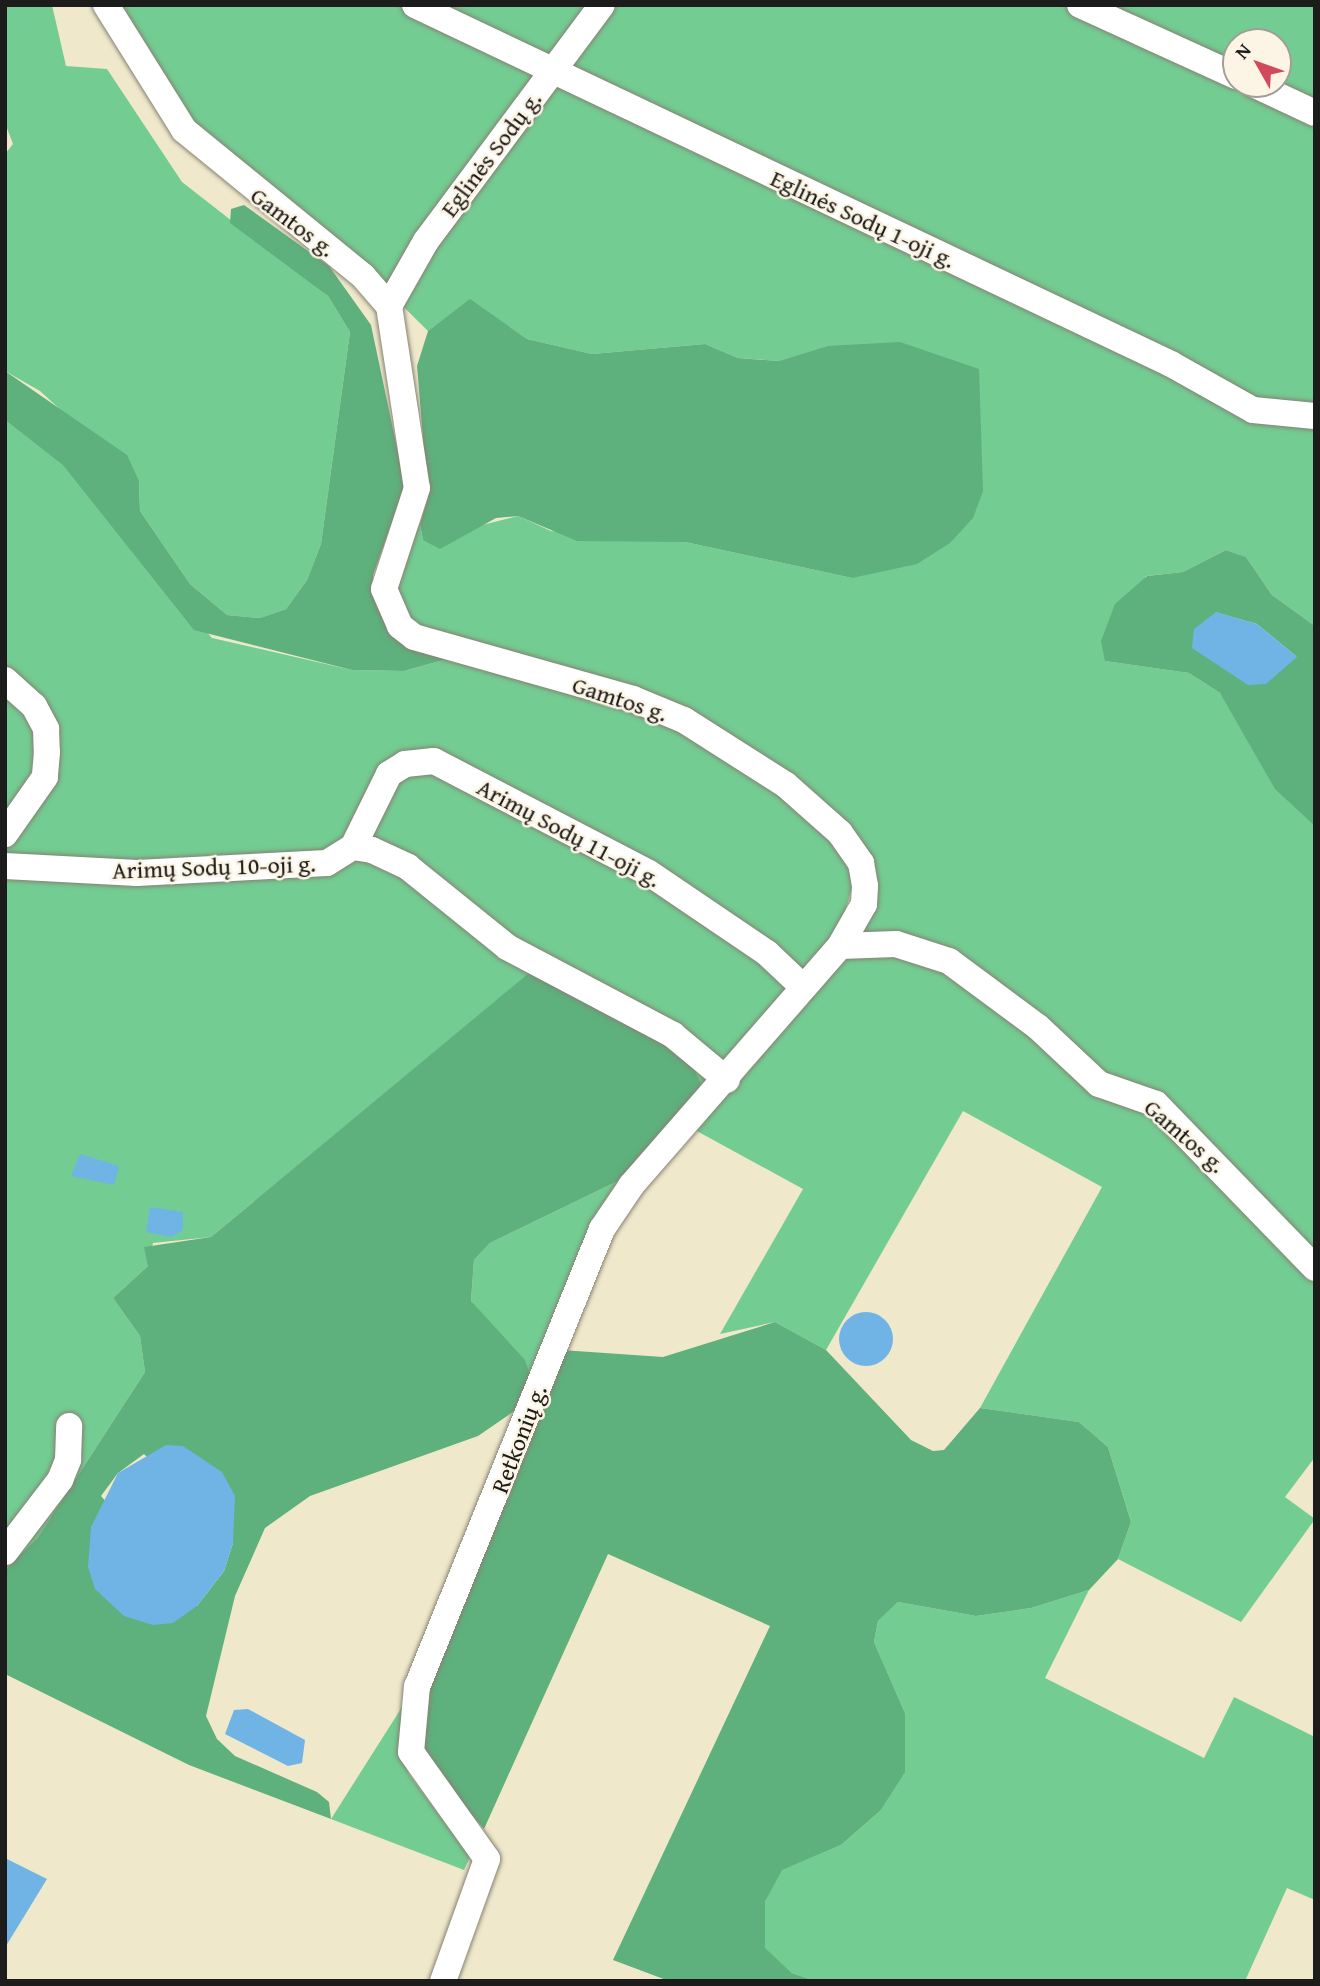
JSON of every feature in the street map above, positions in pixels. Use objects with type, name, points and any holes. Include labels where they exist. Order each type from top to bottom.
[{"type":"street","name":"Gamtos g.","points":[[106,5],[184,130],[212,159],[363,276],[388,306],[417,488],[412,518],[389,564],[388,609],[414,637],[633,699],[684,720],[786,785],[840,832],[861,863],[864,904],[840,946]]},
{"type":"street","name":"Eglinės Sodų 1-oji g.","points":[[415,5],[1171,365],[1253,410],[1315,416]]},
{"type":"street","name":"Eglinės Sodų g.","points":[[388,306],[426,242],[602,5]]},
{"type":"street","points":[[1080,5],[1222,70]]},
{"type":"street","points":[[1283,98],[1315,113]]},
{"type":"street","points":[[5,680],[34,706],[46,729],[47,752],[45,777],[5,834]]},
{"type":"street","name":"Arimų Sodų 11-oji g.","points":[[353,847],[389,774],[405,764],[434,761],[649,873],[767,953],[803,987]]},
{"type":"street","points":[[353,847],[408,867],[506,947],[673,1035],[727,1080]]},
{"type":"street","name":"Arimų Sodų 10-oji g.","points":[[5,866],[137,873],[327,863],[353,847]]},
{"type":"street","name":"Gamtos g.","points":[[840,946],[896,944],[949,961],[1038,1027],[1099,1084],[1156,1104],[1315,1268]]},
{"type":"street","name":"Retkonių g.","points":[[443,1981],[487,1859],[411,1752],[416,1686],[602,1229],[631,1186],[727,1080],[840,946]]},
{"type":"street","points":[[5,1552],[60,1480],[68,1461],[69,1426]]},
{"type":"green space","points":[[5,5],[52,5],[66,66],[107,69],[182,182],[328,296],[350,332],[321,544],[307,580],[286,609],[260,618],[227,615],[190,584],[140,511],[139,481],[40,391],[5,371],[5,154],[13,144],[5,123]]},
{"type":"green space","points":[[115,5],[1315,5],[1315,626],[1272,595],[1246,557],[1226,550],[1183,572],[1146,576],[1105,661],[1189,673],[1220,693],[1315,826],[1315,1457],[1285,1497],[1315,1519],[1241,1622],[1118,1559],[1131,1522],[1108,1447],[1079,1422],[980,1408],[1102,1187],[963,1111],[826,1350],[775,1322],[720,1334],[803,1189],[695,1130],[846,952],[875,869],[729,736],[415,625],[395,602],[396,565],[420,524],[423,540],[518,516],[551,531],[685,542],[852,578],[827,346],[780,361],[738,358],[705,344],[592,354],[527,339],[470,300],[428,331],[337,241],[195,133]]},
{"type":"green space","points":[[244,205],[329,266],[371,325],[405,486],[373,575],[374,598],[454,657],[404,671],[352,670],[194,630],[63,465],[5,420],[5,371],[127,455],[139,481],[140,511],[190,584],[227,615],[260,618],[286,609],[307,580],[321,544],[350,332],[328,296],[230,223],[231,209]]},
{"type":"green space","points":[[470,299],[527,339],[592,354],[705,344],[738,358],[779,361],[827,346],[900,342],[979,369],[983,491],[973,518],[950,543],[917,564],[852,578],[685,542],[577,541],[518,516],[496,518],[440,549],[423,540],[420,524],[428,497],[417,366],[428,331]]},
{"type":"green space","points":[[5,420],[63,464],[212,638],[352,670],[404,671],[454,657],[667,724],[747,768],[833,836],[854,881],[839,932],[704,1089],[535,969],[211,1237],[153,1243],[148,1266],[113,1298],[140,1336],[145,1372],[38,1537],[5,1570]]},
{"type":"green space","points":[[1226,550],[1246,557],[1272,595],[1315,626],[1315,826],[1275,789],[1220,693],[1189,673],[1105,661],[1101,641],[1115,604],[1147,576],[1183,572]],"holes":[[[1215,612],[1257,624],[1297,657]]]},
{"type":"green space","points":[[535,968],[686,1054],[704,1089],[624,1178],[490,1243],[474,1260],[471,1301],[525,1360],[531,1377],[520,1407],[478,1436],[310,1496],[265,1528],[235,1596],[206,1716],[217,1739],[235,1756],[317,1792],[329,1802],[331,1819],[189,1765],[5,1674],[5,1570],[38,1537],[145,1372],[140,1336],[113,1298],[148,1266],[144,1247],[211,1237]],"holes":[[[144,1454],[233,1543],[224,1571],[197,1606],[101,1496],[118,1473]]]},
{"type":"green space","points":[[624,1178],[570,1273],[531,1377],[471,1301],[474,1260],[490,1243]]},
{"type":"green space","points":[[775,1322],[826,1350],[911,1440],[933,1451],[944,1450],[980,1408],[1079,1422],[1108,1447],[1131,1522],[1118,1559],[1089,1590],[1031,1608],[976,1616],[898,1602],[878,1621],[874,1642],[905,1713],[905,1772],[880,1811],[841,1845],[782,1870],[765,1902],[765,1948],[792,1973],[815,1981],[669,1981],[613,1960],[770,1626],[608,1554],[484,1829],[421,1756],[422,1703],[561,1350],[663,1357]]},
{"type":"green space","points":[[1089,1590],[1045,1678],[1204,1758],[1234,1697],[1315,1737],[1315,1900],[1287,1888],[1245,1981],[815,1981],[792,1973],[764,1948],[765,1902],[781,1870],[841,1845],[880,1811],[905,1713],[874,1642],[878,1621],[898,1602],[976,1616],[1031,1608]]},
{"type":"green space","points":[[402,1707],[400,1751],[409,1774],[470,1857],[464,1870],[331,1819]]},
{"type":"water","points":[[1216,612],[1257,624],[1297,657],[1266,684],[1248,685],[1192,648],[1194,629]]},
{"type":"water","points":[[80,1154],[119,1166],[114,1185],[71,1176]]},
{"type":"water","points":[[150,1207],[183,1212],[183,1230],[172,1237],[146,1232]]},
{"type":"water","points":[[866,1312],[885,1320],[893,1339],[885,1358],[866,1366],[847,1358],[839,1339],[847,1320]]},
{"type":"water","points":[[166,1445],[183,1446],[222,1472],[235,1496],[233,1543],[224,1571],[197,1606],[173,1623],[153,1625],[124,1616],[95,1589],[88,1567],[91,1527],[118,1473]]},
{"type":"water","points":[[248,1709],[305,1740],[302,1763],[288,1766],[225,1734],[234,1710]]},
{"type":"water","points":[[5,1858],[47,1879],[6,1946],[5,1945]]}]
